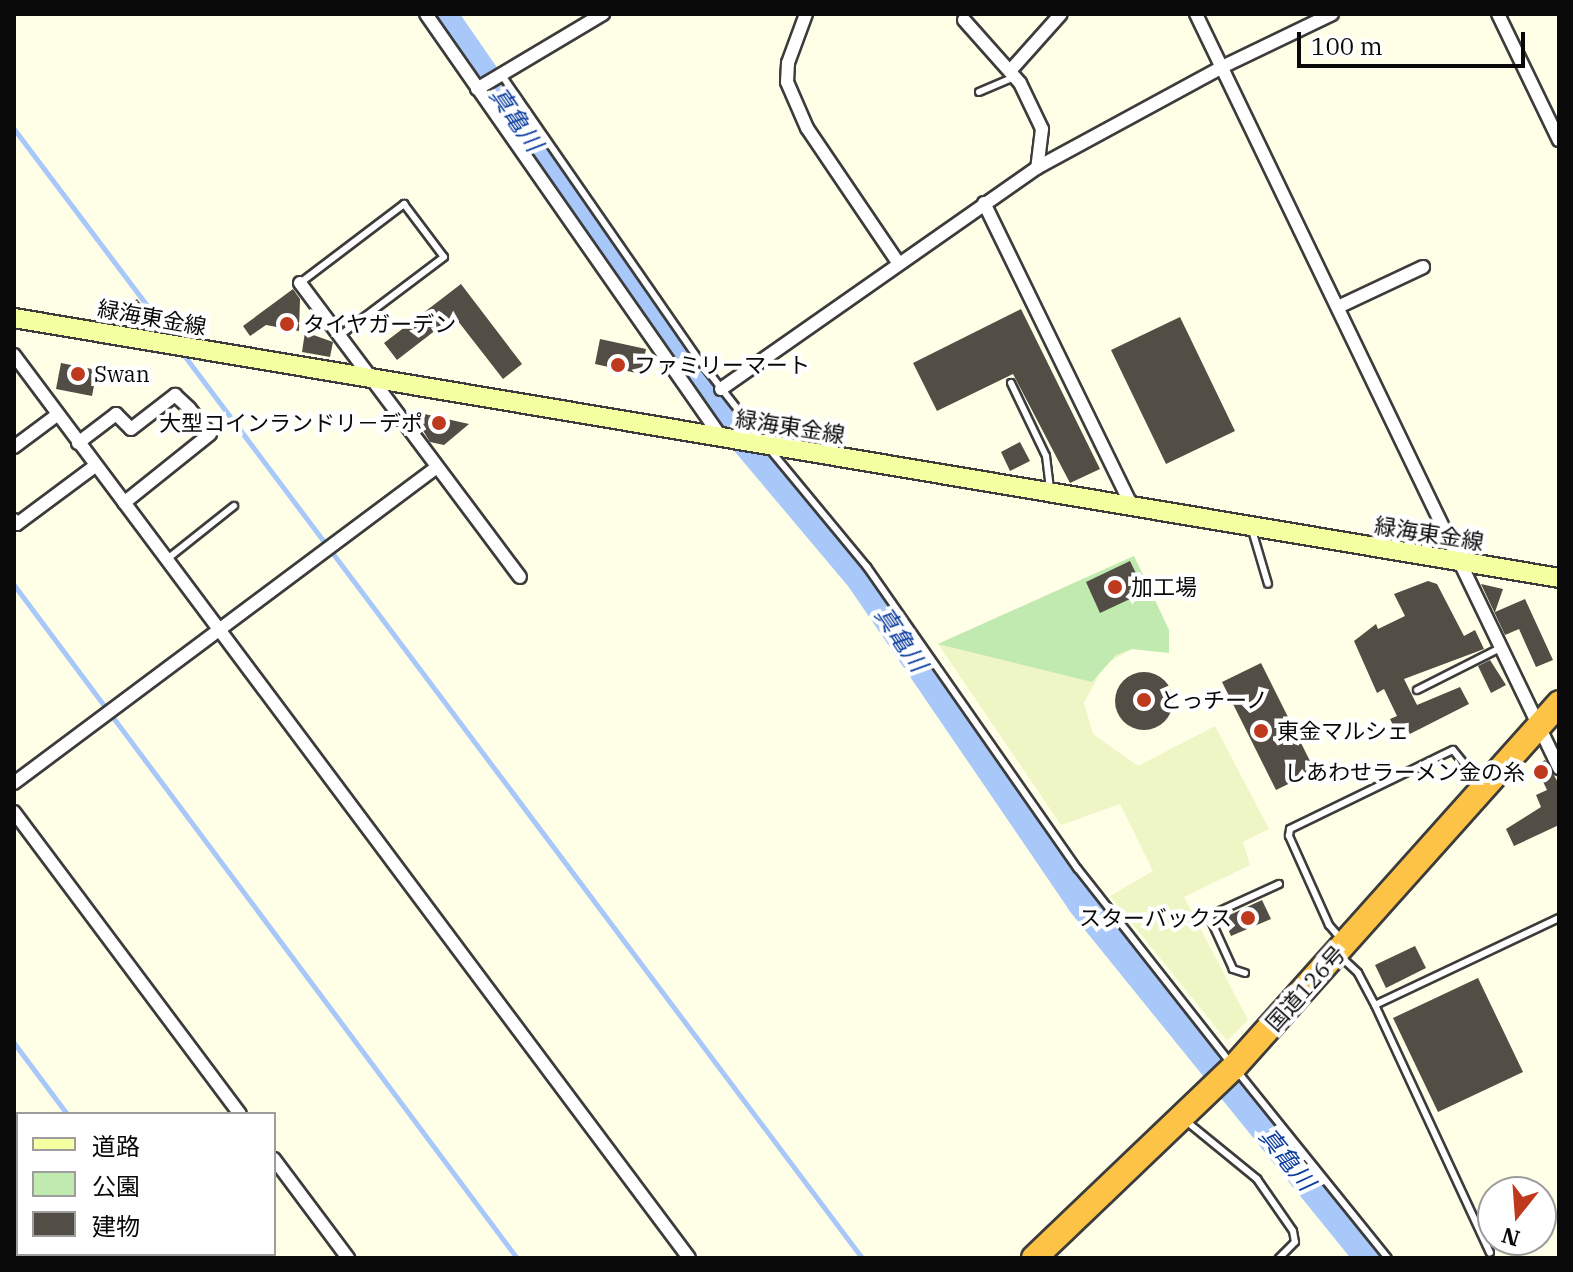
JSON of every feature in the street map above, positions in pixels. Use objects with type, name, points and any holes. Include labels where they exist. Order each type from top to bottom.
[{"type":"highway","name":"国道126号","points":[[1048,1254],[1234,1067],[1559,703]]},
{"type":"main road","name":"緑海東金線","points":[[14,318],[723,440],[1559,578]]},
{"type":"street","points":[[426,14],[723,440]]},
{"type":"street","points":[[477,89],[603,14]]},
{"type":"street","points":[[806,14],[788,63],[787,82],[807,128],[899,264]]},
{"type":"street","points":[[1013,74],[1061,14]]},
{"type":"street","points":[[1196,14],[1559,768]]},
{"type":"street","points":[[721,389],[1037,168],[1222,67],[1332,14]]},
{"type":"street","points":[[1498,14],[1559,140]]},
{"type":"street","points":[[964,20],[1013,74],[1042,129],[1037,168]]},
{"type":"street","points":[[984,203],[1132,506]]},
{"type":"street","points":[[1338,307],[1423,267]]},
{"type":"street","points":[[300,283],[520,577]]},
{"type":"street","points":[[14,355],[689,1258]]},
{"type":"street","points":[[78,443],[116,414],[131,429],[175,395],[210,434],[124,503]]},
{"type":"street","points":[[14,447],[57,415]]},
{"type":"street","points":[[14,520],[17,524],[95,466]]},
{"type":"street","points":[[14,783],[437,467]]},
{"type":"street","points":[[14,812],[239,1112]]},
{"type":"street","points":[[276,1162],[348,1258]]},
{"type":"lane","points":[[501,73],[721,389],[867,567],[1078,869],[1388,1258]]},
{"type":"lane","points":[[979,92],[1013,74]]},
{"type":"lane","points":[[300,283],[404,204],[444,257],[339,336]]},
{"type":"lane","points":[[1011,383],[1046,456],[1050,493]]},
{"type":"lane","points":[[166,560],[234,506]]},
{"type":"lane","points":[[1252,528],[1268,584]]},
{"type":"lane","points":[[1417,690],[1502,647]]},
{"type":"lane","points":[[1477,1225],[1375,1005],[1329,925],[1289,836],[1290,829],[1453,750],[1485,789]]},
{"type":"lane","points":[[1245,973],[1233,969],[1209,916],[1279,884]]},
{"type":"lane","points":[[1375,1005],[1559,918]]},
{"type":"lane","points":[[1183,1117],[1257,1179],[1293,1231],[1295,1242],[1279,1258]]},
{"type":"green space","points":[[1134,556],[1169,630],[1169,653],[1132,649],[1104,665],[1084,703],[1093,734],[1138,766],[1215,726],[1269,829],[1243,842],[1250,865],[1184,897],[1248,1020],[1227,1041],[1110,896],[1153,871],[1120,804],[1061,825],[938,644]]},
{"type":"green space","points":[[1134,556],[1169,630],[1169,653],[1132,649],[1116,655],[1092,682],[938,644]]},
{"type":"building","points":[[461,284],[522,364],[503,379],[454,316],[397,360],[384,343]]},
{"type":"building","points":[[293,289],[300,299],[299,331],[266,325],[250,336],[243,326]]},
{"type":"building","points":[[137,299],[159,327],[114,320],[117,306],[125,308]]},
{"type":"building","points":[[1021,309],[1100,469],[1070,483],[1013,374],[937,411],[913,363]]},
{"type":"building","points":[[1180,317],[1235,431],[1166,464],[1111,350]]},
{"type":"building","points":[[305,332],[333,342],[330,357],[302,352]]},
{"type":"building","points":[[600,339],[646,349],[641,374],[595,364]]},
{"type":"building","points":[[61,363],[97,370],[92,396],[56,389]]},
{"type":"building","points":[[411,411],[469,424],[444,445],[430,442]]},
{"type":"building","points":[[1020,442],[1030,461],[1010,471],[1001,452]]},
{"type":"building","name":"加工場","points":[[1130,561],[1145,592],[1100,613],[1086,582]]},
{"type":"building","points":[[1428,581],[1437,584],[1464,636],[1475,630],[1484,649],[1404,679],[1417,705],[1460,687],[1469,704],[1400,739],[1390,719],[1397,716],[1384,689],[1377,693],[1354,641],[1376,624],[1378,629],[1405,616],[1394,594]]},
{"type":"building","points":[[1481,584],[1503,589],[1495,612],[1525,599],[1553,660],[1536,667],[1519,629],[1505,635]]},
{"type":"building","points":[[1490,660],[1506,685],[1491,693],[1478,666]]},
{"type":"building","points":[[1261,663],[1315,771],[1276,790],[1222,682]]},
{"type":"building","points":[[1144,672],[1155,674],[1164,681],[1171,690],[1171,712],[1164,721],[1155,728],[1144,730],[1133,728],[1124,721],[1117,712],[1115,701],[1117,690],[1124,681],[1133,674]]},
{"type":"building","points":[[1545,760],[1559,784],[1559,825],[1514,846],[1506,829],[1541,807],[1536,795],[1547,790],[1535,765]]},
{"type":"building","points":[[1262,900],[1271,919],[1231,936],[1223,918]]},
{"type":"building","points":[[1415,946],[1426,968],[1386,988],[1375,965]]},
{"type":"building","points":[[1478,978],[1523,1072],[1438,1112],[1393,1018]]},
{"type":"waterway","name":"真亀川","points":[[443,14],[713,404],[861,580],[1081,903],[1368,1258]]},
{"type":"waterway","points":[[14,129],[172,339]]},
{"type":"waterway","points":[[180,350],[862,1258]]},
{"type":"waterway","points":[[14,585],[517,1258]]},
{"type":"waterway","points":[[14,1043],[66,1112]]},
{"type":"place","name":"タイヤガーデン","points":[[287,324]]},
{"type":"place","name":"ファミリーマート","points":[[618,365]]},
{"type":"place","name":"Swan","points":[[78,374]]},
{"type":"place","name":"大型コインランドリ－デポ","points":[[439,423]]},
{"type":"place","name":"加工場","points":[[1115,587]]},
{"type":"place","name":"とっチーノ","points":[[1144,700]]},
{"type":"place","name":"東金マルシェ","points":[[1261,731]]},
{"type":"place","name":"しあわせラーメン金の糸","points":[[1541,772]]},
{"type":"place","name":"スターバックス","points":[[1248,918]]}]
